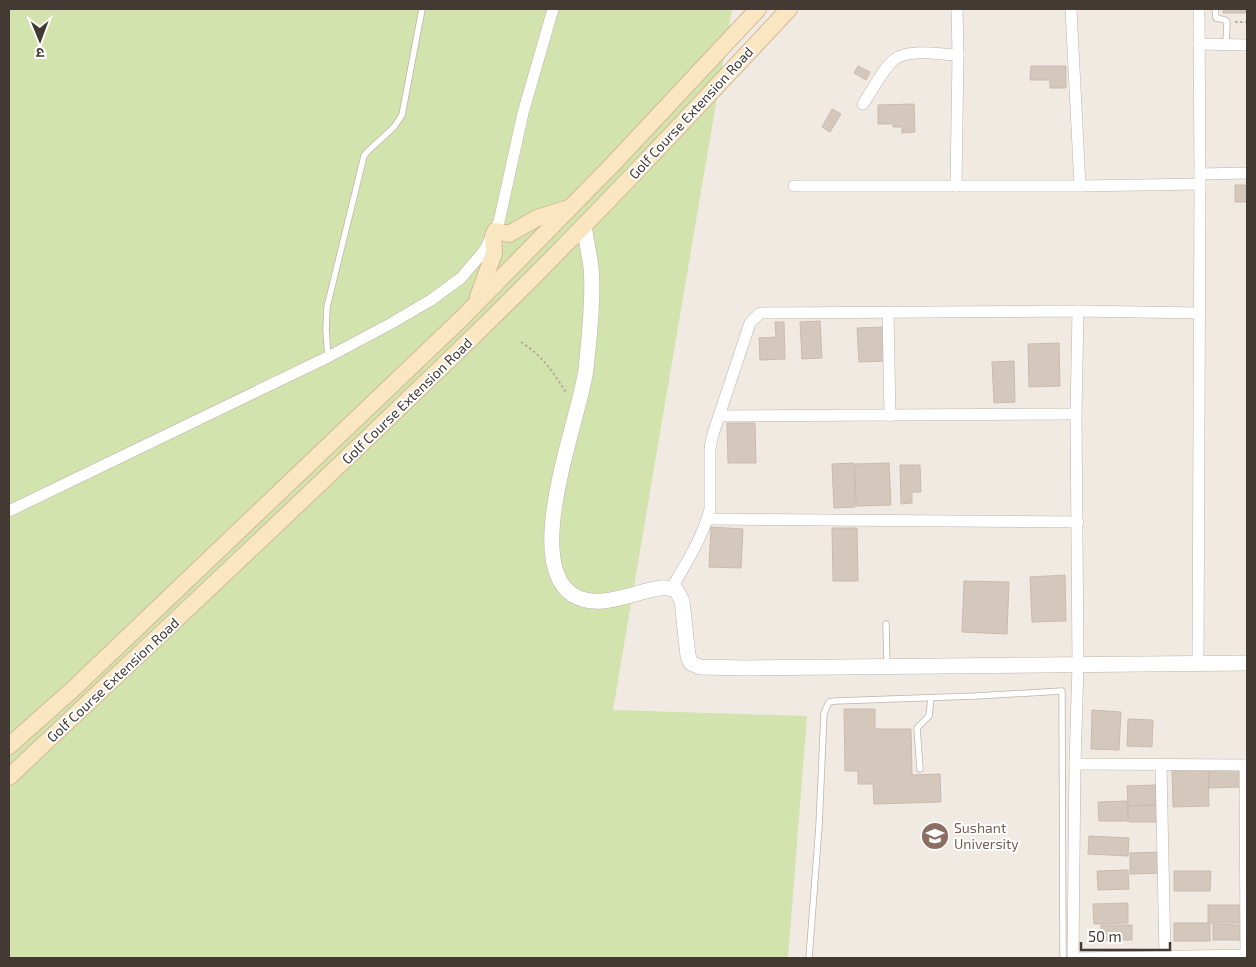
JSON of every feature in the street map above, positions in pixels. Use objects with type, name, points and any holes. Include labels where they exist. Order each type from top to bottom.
[{"type":"main road","name":"Golf Course Extension Road","points":[[9,746],[79,683],[476,304],[690,83],[758,9]]},
{"type":"main road","name":"Golf Course Extension Road","points":[[9,777],[230,570],[445,364],[584,225],[788,9]]},
{"type":"main road","points":[[690,83],[705,98]]},
{"type":"main road","points":[[476,304],[494,253],[494,233],[509,234],[537,218],[570,207]]},
{"type":"main road","points":[[430,349],[445,364]]},
{"type":"street","points":[[9,511],[328,357],[390,324],[450,286],[473,264],[494,233],[501,215],[523,112],[553,9]]},
{"type":"street","points":[[956,186],[957,9]]},
{"type":"street","points":[[1070,9],[1080,186]]},
{"type":"street","points":[[1198,664],[1199,9]]},
{"type":"street","points":[[1199,44],[1247,44]]},
{"type":"street","points":[[863,104],[896,58],[914,53],[958,55]]},
{"type":"street","points":[[794,186],[1080,186],[1200,179],[1247,173]]},
{"type":"street","points":[[584,225],[592,283],[585,372],[563,462],[551,533],[551,553],[555,570],[559,579],[570,593],[580,599],[592,602],[663,587],[676,590],[682,601],[688,656],[691,663],[695,666],[745,668],[1247,664]]},
{"type":"street","points":[[672,588],[708,519],[710,509],[710,448],[750,322],[760,313],[1078,311],[1199,313]]},
{"type":"street","points":[[1075,764],[1246,765],[1246,955],[1078,958],[1073,955],[1075,764],[1078,665],[1076,414],[1078,311]]},
{"type":"street","points":[[888,312],[890,416]]},
{"type":"street","points":[[720,416],[1076,414]]},
{"type":"street","points":[[708,519],[1078,522]]},
{"type":"street","points":[[1161,765],[1169,957]]},
{"type":"lane","points":[[328,357],[326,330],[328,307],[364,156],[394,127],[402,115],[422,9]]},
{"type":"lane","points":[[1215,9],[1216,18],[1226,20],[1227,22],[1226,44]]},
{"type":"lane","points":[[886,624],[887,666]]},
{"type":"lane","points":[[809,958],[819,826],[824,713],[829,702],[835,700],[931,698],[1062,691],[1063,958]]},
{"type":"lane","points":[[920,769],[917,728],[929,716],[931,698]]},
{"type":"path","points":[[1227,22],[1247,22]]},
{"type":"path","points":[[521,342],[543,359],[576,408]]},
{"type":"green space","points":[[9,9],[732,9],[613,710],[807,716],[788,958],[9,958]]},
{"type":"building","points":[[1223,9],[1246,9],[1246,13],[1223,13]]},
{"type":"building","points":[[858,66],[870,72],[866,80],[854,73]]},
{"type":"building","points":[[1031,66],[1066,66],[1066,88],[1050,88],[1050,80],[1030,80]]},
{"type":"building","points":[[914,104],[915,132],[902,133],[902,127],[893,127],[893,124],[878,124],[878,105]]},
{"type":"building","points":[[832,109],[841,114],[830,132],[822,127]]},
{"type":"building","points":[[1235,185],[1247,185],[1247,202],[1235,202]]},
{"type":"building","points":[[820,321],[822,358],[802,359],[800,322]]},
{"type":"building","points":[[775,322],[784,322],[785,359],[760,360],[759,338],[776,337]]},
{"type":"building","points":[[885,327],[887,361],[859,362],[857,328]]},
{"type":"building","points":[[1059,343],[1060,386],[1029,387],[1028,344]]},
{"type":"building","points":[[1014,361],[1015,402],[994,403],[992,362]]},
{"type":"building","points":[[727,423],[755,423],[756,463],[728,463]]},
{"type":"building","points":[[854,463],[855,507],[834,508],[832,464]]},
{"type":"building","points":[[889,463],[891,505],[856,506],[855,464]]},
{"type":"building","points":[[900,465],[920,465],[921,492],[912,492],[912,503],[901,504]]},
{"type":"building","points":[[711,527],[743,529],[741,568],[709,567]]},
{"type":"building","points":[[832,528],[857,528],[858,581],[833,581]]},
{"type":"building","points":[[1065,575],[1066,621],[1032,622],[1030,577]]},
{"type":"building","points":[[964,581],[1009,582],[1007,634],[962,632]]},
{"type":"building","points":[[844,709],[875,709],[875,729],[911,729],[912,775],[940,774],[941,802],[874,804],[873,784],[858,784],[858,771],[845,771]]},
{"type":"building","points":[[1092,710],[1121,712],[1119,750],[1091,749]]},
{"type":"building","points":[[1128,719],[1153,720],[1152,747],[1127,746]]},
{"type":"building","points":[[1208,768],[1209,806],[1173,807],[1172,769]]},
{"type":"building","points":[[1239,770],[1240,787],[1209,788],[1209,771]]},
{"type":"building","points":[[1156,785],[1156,805],[1128,806],[1127,786]]},
{"type":"building","points":[[1127,801],[1128,821],[1099,821],[1098,802]]},
{"type":"building","points":[[1160,805],[1160,822],[1129,822],[1128,806]]},
{"type":"building","points":[[1089,836],[1129,838],[1128,856],[1088,854]]},
{"type":"building","points":[[1163,852],[1163,873],[1130,874],[1130,853]]},
{"type":"building","points":[[1128,870],[1129,889],[1098,890],[1097,871]]},
{"type":"building","points":[[1174,871],[1211,871],[1210,891],[1174,891]]},
{"type":"building","points":[[1128,903],[1128,923],[1094,924],[1093,904]]},
{"type":"building","points":[[1208,905],[1243,905],[1243,923],[1208,923]]},
{"type":"building","points":[[1174,923],[1210,923],[1210,941],[1174,941]]},
{"type":"building","points":[[1213,924],[1240,925],[1240,940],[1213,940]]},
{"type":"building","points":[[1101,925],[1132,925],[1132,940],[1101,940]]},
{"type":"place","name":"Sushant University","points":[[935,836]]}]
